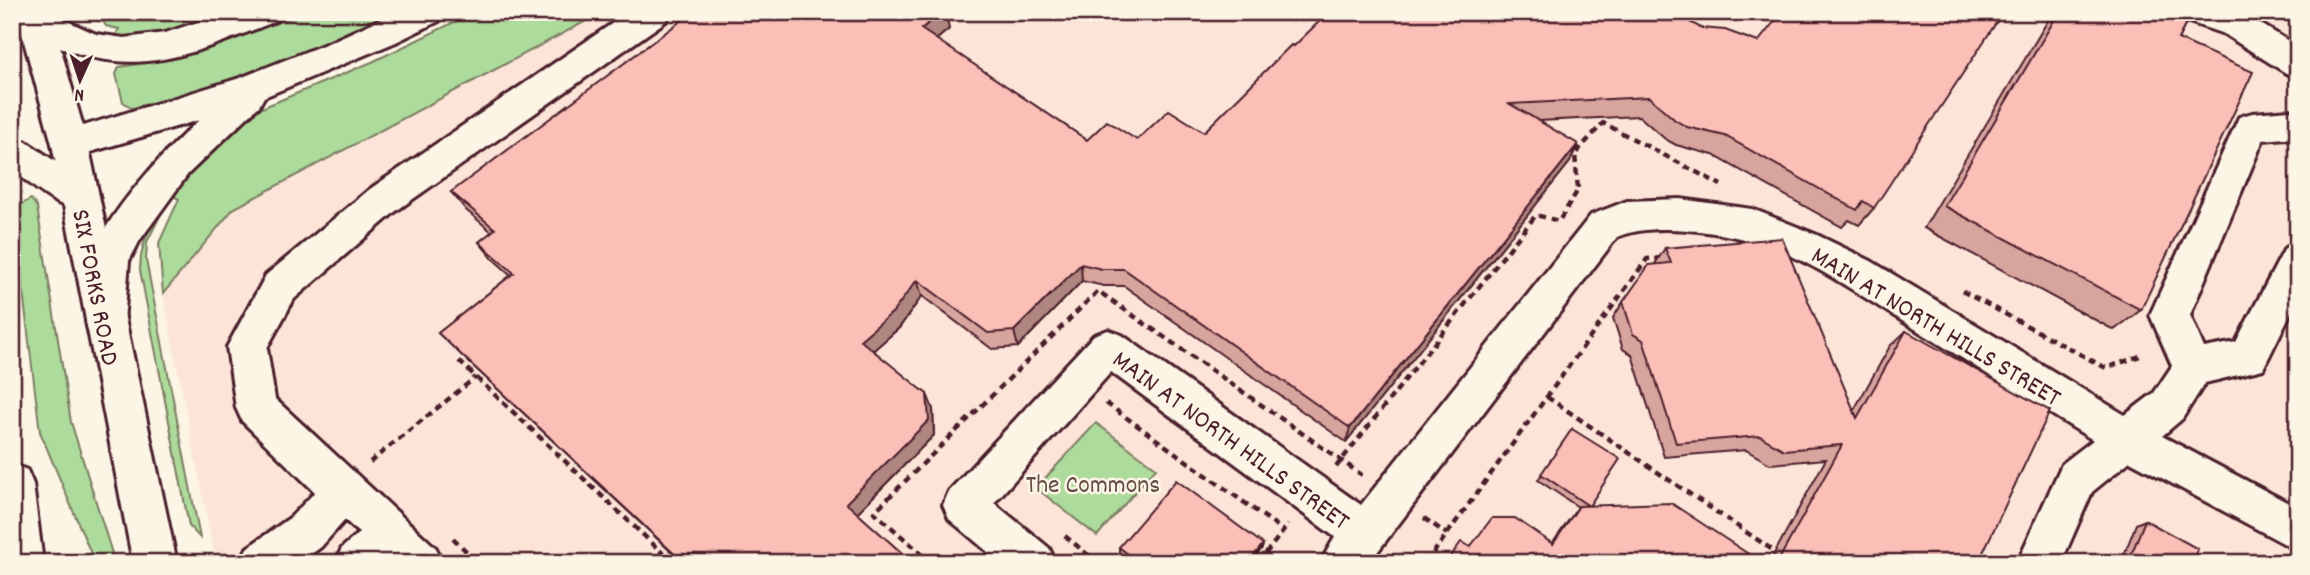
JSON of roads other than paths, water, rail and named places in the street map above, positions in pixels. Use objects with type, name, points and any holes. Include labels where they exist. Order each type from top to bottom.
[{"type":"main road","points":[[34,16],[78,41],[109,50],[167,44],[264,12]]},
{"type":"main road","points":[[15,154],[70,144],[127,129],[260,85],[316,64],[427,12]]},
{"type":"main road","points":[[421,563],[390,534],[352,480],[257,408],[247,347],[280,287],[383,200],[654,12]]},
{"type":"main road","points":[[2198,12],[2236,25],[2298,64]]},
{"type":"main road","name":"SIX FORKS ROAD","points":[[34,16],[70,144],[155,563]]},
{"type":"main road","points":[[104,322],[110,260],[127,229],[175,164],[210,128],[260,85]]},
{"type":"main road","points":[[2193,368],[2170,315],[2242,147],[2252,127],[2290,124],[2298,128]]},
{"type":"main road","points":[[15,154],[79,197]]},
{"type":"main road","name":"MAIN AT NORTH HILLS STREET","points":[[1034,563],[964,505],[1108,347],[1353,548],[1604,226],[1628,216],[1680,214],[1752,225],[1802,245],[1857,273],[2128,439],[2298,531]]},
{"type":"main road","points":[[2039,563],[2077,478],[2168,406],[2193,368],[2249,357],[2298,259]]},
{"type":"main road","points":[[262,563],[306,532],[352,480]]},
{"type":"main road","points":[[12,484],[21,563]]},
{"type":"main road","points":[[357,563],[390,534]]},
{"type":"park label","name":"The Commons","points":[[1093,483]]}]
